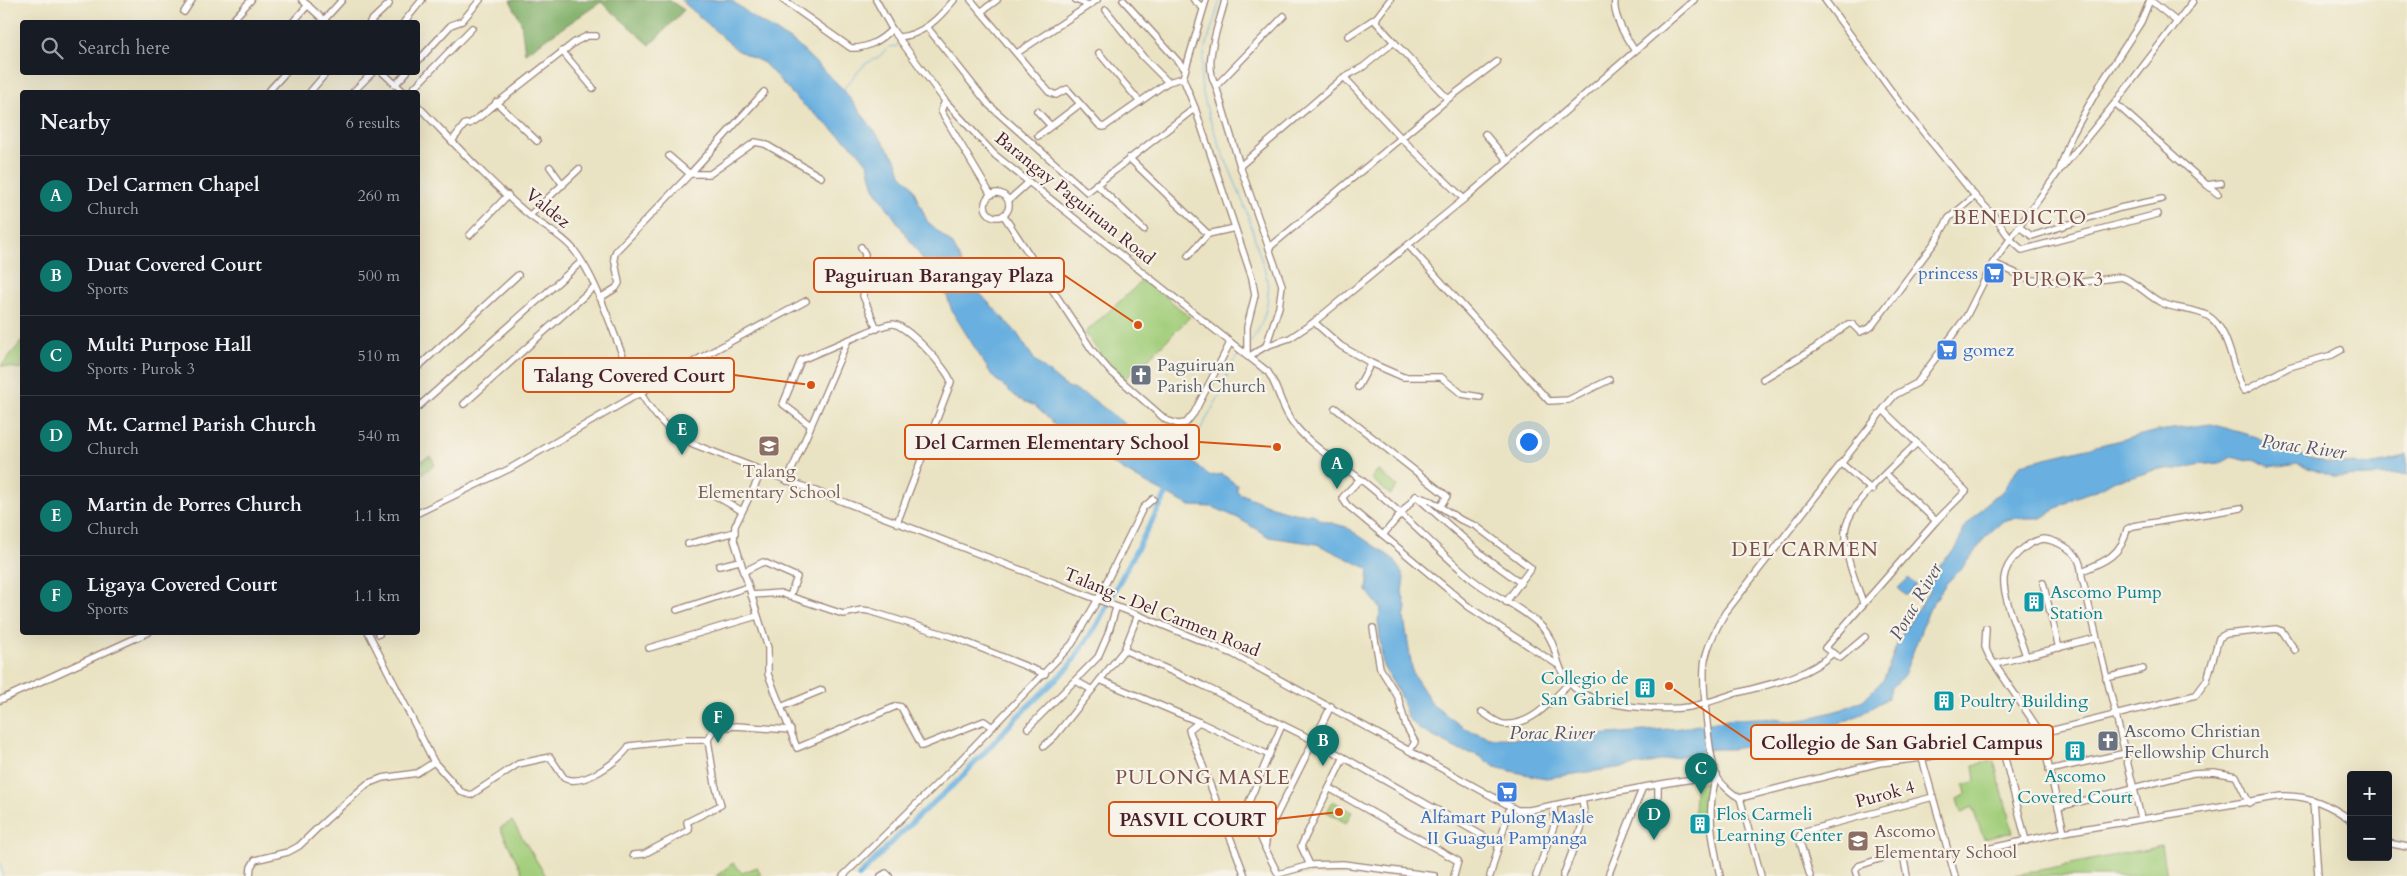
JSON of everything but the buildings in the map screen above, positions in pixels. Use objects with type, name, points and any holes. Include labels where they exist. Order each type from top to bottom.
[{"type":"street","points":[[184,12],[192,0]]},
{"type":"street","points":[[233,20],[250,0]]},
{"type":"street","points":[[302,0],[324,20]]},
{"type":"street","points":[[326,20],[342,0]]},
{"type":"street","points":[[406,20],[422,0]]},
{"type":"street","points":[[420,59],[451,25],[459,24],[480,0]]},
{"type":"street","points":[[783,0],[851,48],[871,44],[886,36],[892,29]]},
{"type":"street","name":"Barangay Paguiruan Road","points":[[876,0],[892,29],[945,101],[995,155],[1268,372],[1277,385],[1290,419],[1298,430],[1360,479],[1474,580],[1538,622],[1547,632],[1558,665],[1568,684]]},
{"type":"street","points":[[899,37],[913,36],[927,27],[954,0]]},
{"type":"street","points":[[971,0],[1049,92],[1056,95],[1068,89],[1096,124],[1104,127],[1168,82],[1183,78]]},
{"type":"street","points":[[982,11],[997,0]]},
{"type":"street","points":[[1076,0],[1088,5]]},
{"type":"street","points":[[1017,53],[1096,0]]},
{"type":"street","points":[[1123,0],[1184,68]]},
{"type":"street","points":[[1194,0],[1203,8]]},
{"type":"street","points":[[1206,0],[1184,68],[1183,78],[1196,108],[1252,278],[1255,295],[1247,327],[1247,354],[1290,338],[1314,322],[1464,199],[1694,0]]},
{"type":"street","points":[[1225,0],[1211,60],[1210,76],[1216,86],[1240,166],[1282,285],[1279,307],[1266,346]]},
{"type":"street","points":[[1348,36],[1377,17],[1390,0]]},
{"type":"street","points":[[1615,0],[1614,8],[1627,39],[1635,51]]},
{"type":"street","points":[[1825,0],[1903,107],[1975,196],[1994,216],[2010,240],[2022,250],[2158,214]]},
{"type":"street","points":[[2060,171],[2071,137],[2100,85],[2141,22],[2150,0],[2176,22]]},
{"type":"street","points":[[1720,876],[1714,850],[1710,810],[1717,776],[1704,702],[1705,660],[1717,627],[1725,613],[1895,395],[1912,388],[1925,375],[1966,317],[1993,263],[2060,171],[2116,103],[2193,1]]},
{"type":"street","points":[[372,20],[389,4]]},
{"type":"street","points":[[295,20],[308,5]]},
{"type":"street","points":[[1106,10],[1143,57],[1168,82]]},
{"type":"street","points":[[1216,86],[1284,16]]},
{"type":"street","points":[[1377,17],[1376,22],[1448,99]]},
{"type":"street","points":[[927,27],[989,105],[1087,192],[1196,108]]},
{"type":"street","points":[[412,90],[472,28]]},
{"type":"street","points":[[452,141],[465,124],[469,124],[478,118],[562,51],[587,36],[596,36]]},
{"type":"street","points":[[1240,166],[1344,77],[1363,67],[1394,42]]},
{"type":"street","points":[[562,51],[594,88]]},
{"type":"street","points":[[1099,53],[1140,102]]},
{"type":"street","points":[[1270,247],[1448,99],[1498,62]]},
{"type":"street","points":[[270,90],[283,75]]},
{"type":"street","points":[[312,90],[324,75]]},
{"type":"street","points":[[355,90],[370,75]]},
{"type":"street","points":[[385,75],[401,90]]},
{"type":"street","points":[[395,85],[404,75]]},
{"type":"street","points":[[1344,77],[1402,139],[1464,199]]},
{"type":"street","points":[[600,298],[616,288],[619,283],[614,257],[616,250],[690,174],[764,92]]},
{"type":"street","points":[[945,101],[941,111],[991,195]]},
{"type":"street","points":[[496,102],[537,141]]},
{"type":"street","points":[[2116,103],[2218,194]]},
{"type":"street","points":[[1038,136],[1080,104]]},
{"type":"street","name":"Valdez","points":[[420,108],[508,195],[530,215],[564,240],[581,262],[600,298],[625,358]]},
{"type":"street","points":[[1037,111],[1050,125]]},
{"type":"street","points":[[1485,134],[1508,161]]},
{"type":"street","points":[[670,156],[690,174],[710,174],[755,142],[765,144],[821,177]]},
{"type":"street","points":[[1129,158],[1208,234]]},
{"type":"street","points":[[550,167],[562,185]]},
{"type":"street","points":[[530,215],[579,169]]},
{"type":"street","points":[[1009,200],[1001,193],[991,195],[985,202],[986,212],[994,218],[1004,216],[1009,209],[1009,200],[1029,182]]},
{"type":"street","points":[[2207,184],[2221,183]]},
{"type":"street","points":[[1096,184],[1144,230]]},
{"type":"street","points":[[470,235],[508,195]]},
{"type":"street","points":[[1762,379],[1815,348],[1848,324],[1852,324],[1860,332],[1871,327],[1935,242],[1949,218],[1975,196]]},
{"type":"street","points":[[2019,227],[2032,236],[2120,208],[2162,199]]},
{"type":"street","points":[[1004,216],[1092,350],[1109,370],[1166,420],[1178,424],[1186,423],[1194,413],[1230,342]]},
{"type":"street","points":[[1188,256],[1208,234],[1235,228]]},
{"type":"street","points":[[1408,245],[1549,401],[1568,400],[1609,380]]},
{"type":"street","points":[[861,247],[865,254],[864,264],[867,276],[863,296],[877,330]]},
{"type":"street","points":[[420,404],[581,262]]},
{"type":"street","points":[[1993,263],[2031,280],[2048,282],[2075,283],[2122,277],[2128,278],[2143,292],[2162,303],[2207,315],[2222,330],[2239,382],[2244,391],[2289,367],[2332,355],[2341,350]]},
{"type":"street","points":[[420,365],[518,274]]},
{"type":"street","points":[[464,404],[594,287]]},
{"type":"street","points":[[420,512],[509,468],[806,301]]},
{"type":"street","points":[[1314,322],[1340,346],[1371,363],[1403,377],[1441,377],[1462,394],[1480,397]]},
{"type":"street","points":[[810,425],[783,404],[801,360],[892,324],[901,325],[938,361],[950,376],[951,382],[896,523]]},
{"type":"street","points":[[787,481],[848,340]]},
{"type":"street","name":"Talang - Del Carmen Road","points":[[625,358],[641,393],[665,425],[693,444],[1138,615],[1233,654],[1331,706],[1510,807],[1523,810],[1658,786],[1695,777],[1717,776]]},
{"type":"street","points":[[1358,387],[1371,363]]},
{"type":"street","points":[[1335,408],[1447,496],[1440,506]]},
{"type":"street","points":[[1865,637],[1840,658],[1826,648],[1828,643],[1936,521],[1966,491],[1883,410]]},
{"type":"street","points":[[1863,603],[1848,553],[1845,532],[1849,518],[1886,474],[1917,443]]},
{"type":"street","points":[[1841,464],[1872,490]]},
{"type":"street","points":[[762,471],[742,511],[736,526],[734,540],[739,561],[768,648],[768,674],[797,748],[897,706],[901,707],[922,746],[984,721],[992,727]]},
{"type":"street","points":[[1886,474],[1936,521]]},
{"type":"street","points":[[1360,479],[1342,500],[1469,607],[1558,665]]},
{"type":"street","points":[[709,492],[742,511]]},
{"type":"street","points":[[1383,535],[1416,496]]},
{"type":"street","points":[[1416,496],[1440,506],[1461,520],[1476,526],[1531,567],[1506,602]]},
{"type":"street","points":[[1416,496],[1485,557],[1521,582]]},
{"type":"street","points":[[844,876],[952,770],[1072,644],[1099,601],[1143,508],[1153,499]]},
{"type":"street","points":[[2082,572],[2115,555],[2124,542],[2127,529],[2133,526],[2241,508]]},
{"type":"street","points":[[688,544],[735,532]]},
{"type":"street","points":[[2026,656],[2005,589],[2005,570],[2020,550],[2037,541],[2050,540],[2074,552],[2078,557],[2096,638],[2135,787],[2141,818]]},
{"type":"street","points":[[719,566],[739,561]]},
{"type":"street","points":[[743,572],[763,562],[797,577],[790,596]]},
{"type":"street","points":[[2043,583],[2059,648]]},
{"type":"street","points":[[677,610],[748,587]]},
{"type":"street","points":[[751,595],[780,593],[842,614],[862,610],[869,611],[953,637],[1045,674]]},
{"type":"street","points":[[1028,728],[1098,657],[1108,634],[1113,607]]},
{"type":"street","points":[[1044,746],[1124,650],[1138,615]]},
{"type":"street","points":[[649,648],[757,616]]},
{"type":"street","points":[[1373,628],[1380,668],[1398,697],[1406,726],[1414,742],[1410,750]]},
{"type":"street","points":[[1986,628],[1985,647],[2041,733],[2064,832]]},
{"type":"street","points":[[1740,798],[1879,764],[2001,743],[2196,695],[2208,680],[2219,638],[2222,635],[2276,629],[2282,631],[2295,650]]},
{"type":"street","points":[[0,700],[142,635]]},
{"type":"street","points":[[370,635],[434,762],[450,781],[469,796],[512,768],[526,762],[550,757],[564,778],[578,781],[621,758],[629,746],[683,740],[708,740]]},
{"type":"street","points":[[1995,664],[2096,638]]},
{"type":"street","points":[[1124,650],[1200,684],[1313,740],[1343,759],[1499,845]]},
{"type":"street","points":[[1482,712],[1502,724],[1528,719],[1545,708],[1568,684],[1587,695],[1607,702],[1639,707],[1688,707],[1799,676],[1821,664],[1833,653]]},
{"type":"street","points":[[2106,678],[2143,669]]},
{"type":"street","points":[[1100,680],[1199,722],[1269,755]]},
{"type":"street","points":[[1076,681],[1092,690]]},
{"type":"street","points":[[781,707],[822,690]]},
{"type":"street","points":[[1265,848],[1267,834],[1331,706]]},
{"type":"street","points":[[1199,722],[1189,730],[1245,876]]},
{"type":"street","points":[[1282,725],[1248,804],[1265,848],[1278,874],[1310,865],[1343,864],[1435,876]]},
{"type":"street","points":[[633,855],[644,854],[689,830],[687,822],[721,805],[715,784],[708,740],[712,732],[723,727],[790,730]]},
{"type":"street","points":[[2001,743],[2026,841]]},
{"type":"street","points":[[2050,770],[2126,753]]},
{"type":"street","points":[[1922,758],[1955,876]]},
{"type":"street","points":[[1310,865],[1301,846],[1343,759]]},
{"type":"street","points":[[250,876],[251,867],[255,860],[288,852],[300,846],[326,820],[368,784],[382,778],[417,773],[434,762]]},
{"type":"street","points":[[2058,807],[2193,773],[2214,772],[2230,774],[2239,779],[2249,803]]},
{"type":"street","points":[[1717,776],[1730,791],[1740,798],[1761,876]]},
{"type":"street","points":[[1658,786],[1658,803]]},
{"type":"street","points":[[1329,788],[1458,861],[1454,876]]},
{"type":"street","points":[[1608,876],[1642,789]]},
{"type":"street","name":"Purok 4","points":[[1810,876],[1799,838],[1802,832],[1933,796]]},
{"type":"street","points":[[1987,849],[2141,818],[2249,803],[2282,796],[2313,800],[2333,808],[2347,817]]},
{"type":"street","points":[[1563,876],[1585,818],[1582,800]]},
{"type":"street","points":[[2313,800],[2318,876]]},
{"type":"street","points":[[1536,876],[1555,823],[1554,805]]},
{"type":"street","points":[[1490,876],[1510,807]]},
{"type":"street","points":[[2392,843],[2407,847]]},
{"type":"street","points":[[1857,876],[1855,870],[1858,866],[1895,854],[1903,854],[1907,876]]},
{"type":"street","points":[[881,876],[886,874],[889,876]]},
{"type":"green space","points":[[510,0],[669,0],[684,10],[650,45],[601,2],[525,53],[521,22]]},
{"type":"green space","points":[[1144,279],[1190,317],[1141,366],[1138,365],[1124,380],[1111,368],[1085,333]]},
{"type":"green space","points":[[20,343],[20,369],[1,366]]},
{"type":"green space","points":[[431,456],[435,465],[420,475],[420,462]]},
{"type":"green space","points":[[1378,470],[1397,486],[1390,495],[1371,478]]},
{"type":"green space","points":[[1994,761],[2013,832],[1984,839],[1972,807],[1961,813],[1957,799],[1966,794],[1964,785],[1975,781],[1973,765]]},
{"type":"green space","points":[[1695,783],[1707,783],[1707,817],[1694,817]]},
{"type":"green space","points":[[1333,801],[1352,812],[1346,823],[1327,812]]},
{"type":"green space","points":[[512,821],[546,876],[518,876],[522,872],[500,828]]},
{"type":"green space","points":[[2162,846],[2167,876],[2010,876]]},
{"type":"green space","points":[[733,863],[742,873],[757,867],[761,876],[716,876]]},
{"type":"water","points":[[681,0],[731,0],[757,20],[795,43],[843,89],[897,161],[901,174],[911,184],[927,221],[953,245],[972,285],[1016,332],[1036,362],[1064,385],[1091,398],[1130,428],[1149,433],[1186,457],[1210,476],[1222,474],[1237,485],[1237,492],[1274,508],[1294,513],[1313,514],[1321,520],[1346,527],[1395,560],[1404,578],[1402,592],[1406,608],[1404,618],[1413,674],[1434,706],[1464,728],[1490,738],[1550,739],[1681,728],[1734,719],[1761,718],[1790,721],[1807,719],[1843,709],[1863,700],[1884,679],[1899,639],[1928,593],[1935,570],[1957,547],[1963,529],[1993,497],[2001,493],[2021,464],[2158,431],[2211,424],[2256,437],[2277,448],[2328,463],[2369,465],[2395,460],[2407,454],[2407,475],[2333,477],[2297,464],[2280,467],[2269,466],[2253,459],[2243,460],[2232,457],[2221,463],[2196,465],[2177,470],[2157,469],[2131,478],[2115,480],[2101,488],[2074,498],[2042,518],[2014,518],[2003,521],[1986,536],[1972,556],[1945,585],[1929,610],[1904,675],[1891,689],[1888,698],[1859,715],[1804,739],[1790,739],[1732,749],[1713,749],[1645,764],[1546,778],[1495,767],[1478,755],[1461,751],[1419,729],[1408,718],[1399,693],[1383,666],[1378,620],[1381,609],[1367,591],[1369,569],[1317,544],[1269,537],[1238,518],[1213,507],[1190,506],[1142,481],[1072,440],[1035,406],[1019,399],[993,377],[952,311],[946,293],[874,188],[868,164],[856,149],[799,101],[764,63],[737,50]]},
{"type":"water","points":[[1909,578],[1916,585],[1906,596],[1898,588]]},
{"type":"waterway","points":[[1220,0],[1202,63],[1201,81],[1212,127],[1246,211],[1267,282],[1268,295],[1264,315],[1260,327],[1249,344]]},
{"type":"waterway","points":[[843,89],[865,64],[877,58],[889,47],[897,46],[900,43]]},
{"type":"waterway","points":[[1186,456],[1222,391],[1230,366],[1241,352]]},
{"type":"waterway","points":[[859,876],[915,819],[960,779],[1017,717],[1069,667],[1096,626],[1169,489]]},
{"type":"waterway","points":[[0,862],[3,876]]},
{"type":"place","name":"princess","points":[[1994,273]]},
{"type":"place","name":"Paguiruan Barangay Plaza","points":[[1138,325]]},
{"type":"place","name":"gomez","points":[[1947,350]]},
{"type":"place","name":"Paguiruan Parish Church","points":[[1141,375]]},
{"type":"place","name":"Talang Covered Court","points":[[811,385]]},
{"type":"place","name":"Talang Elementary School","points":[[769,446]]},
{"type":"place","name":"Del Carmen Elementary School","points":[[1277,447]]},
{"type":"place","name":"Martin de Porres Church","points":[[682,455]]},
{"type":"place","name":"Del Carmen Chapel","points":[[1337,489]]},
{"type":"place","name":"Ascomo Pump Station","points":[[2034,602]]},
{"type":"place","name":"Collegio de San Gabriel Campus","points":[[1669,686]]},
{"type":"place","name":"Collegio de San Gabriel","points":[[1645,688]]},
{"type":"place","name":"Poultry Building","points":[[1944,701]]},
{"type":"place","name":"Ascomo Christian Fellowship Church","points":[[2108,741]]},
{"type":"place","name":"Ligaya Covered Court","points":[[718,743]]},
{"type":"place","name":"Ascomo Covered Court","points":[[2075,751]]},
{"type":"place","name":"Duat Covered Court","points":[[1323,766]]},
{"type":"place","name":"Alfamart Pulong Masle II Guagua Pampanga","points":[[1507,792]]},
{"type":"place","name":"Multi Purpose Hall","points":[[1701,794]]},
{"type":"place","name":"PASVIL COURT","points":[[1339,812]]},
{"type":"place","name":"Flos Carmeli Learning Center","points":[[1700,824]]},
{"type":"place","name":"Mt. Carmel Parish Church","points":[[1654,840]]},
{"type":"place","name":"Ascomo Elementary School","points":[[1858,841]]},
{"type":"district","name":"BENEDICTO","points":[[2020,217]]},
{"type":"district","name":"PUROK 3","points":[[2058,279]]},
{"type":"district","name":"DEL CARMEN","points":[[1805,549]]},
{"type":"district","name":"PULONG MASLE","points":[[1203,777]]},
{"type":"water label","name":"Porac River","points":[[2304,446]]},
{"type":"water label","name":"Porac River","points":[[1915,601]]},
{"type":"water label","name":"Porac River","points":[[1552,732]]}]
